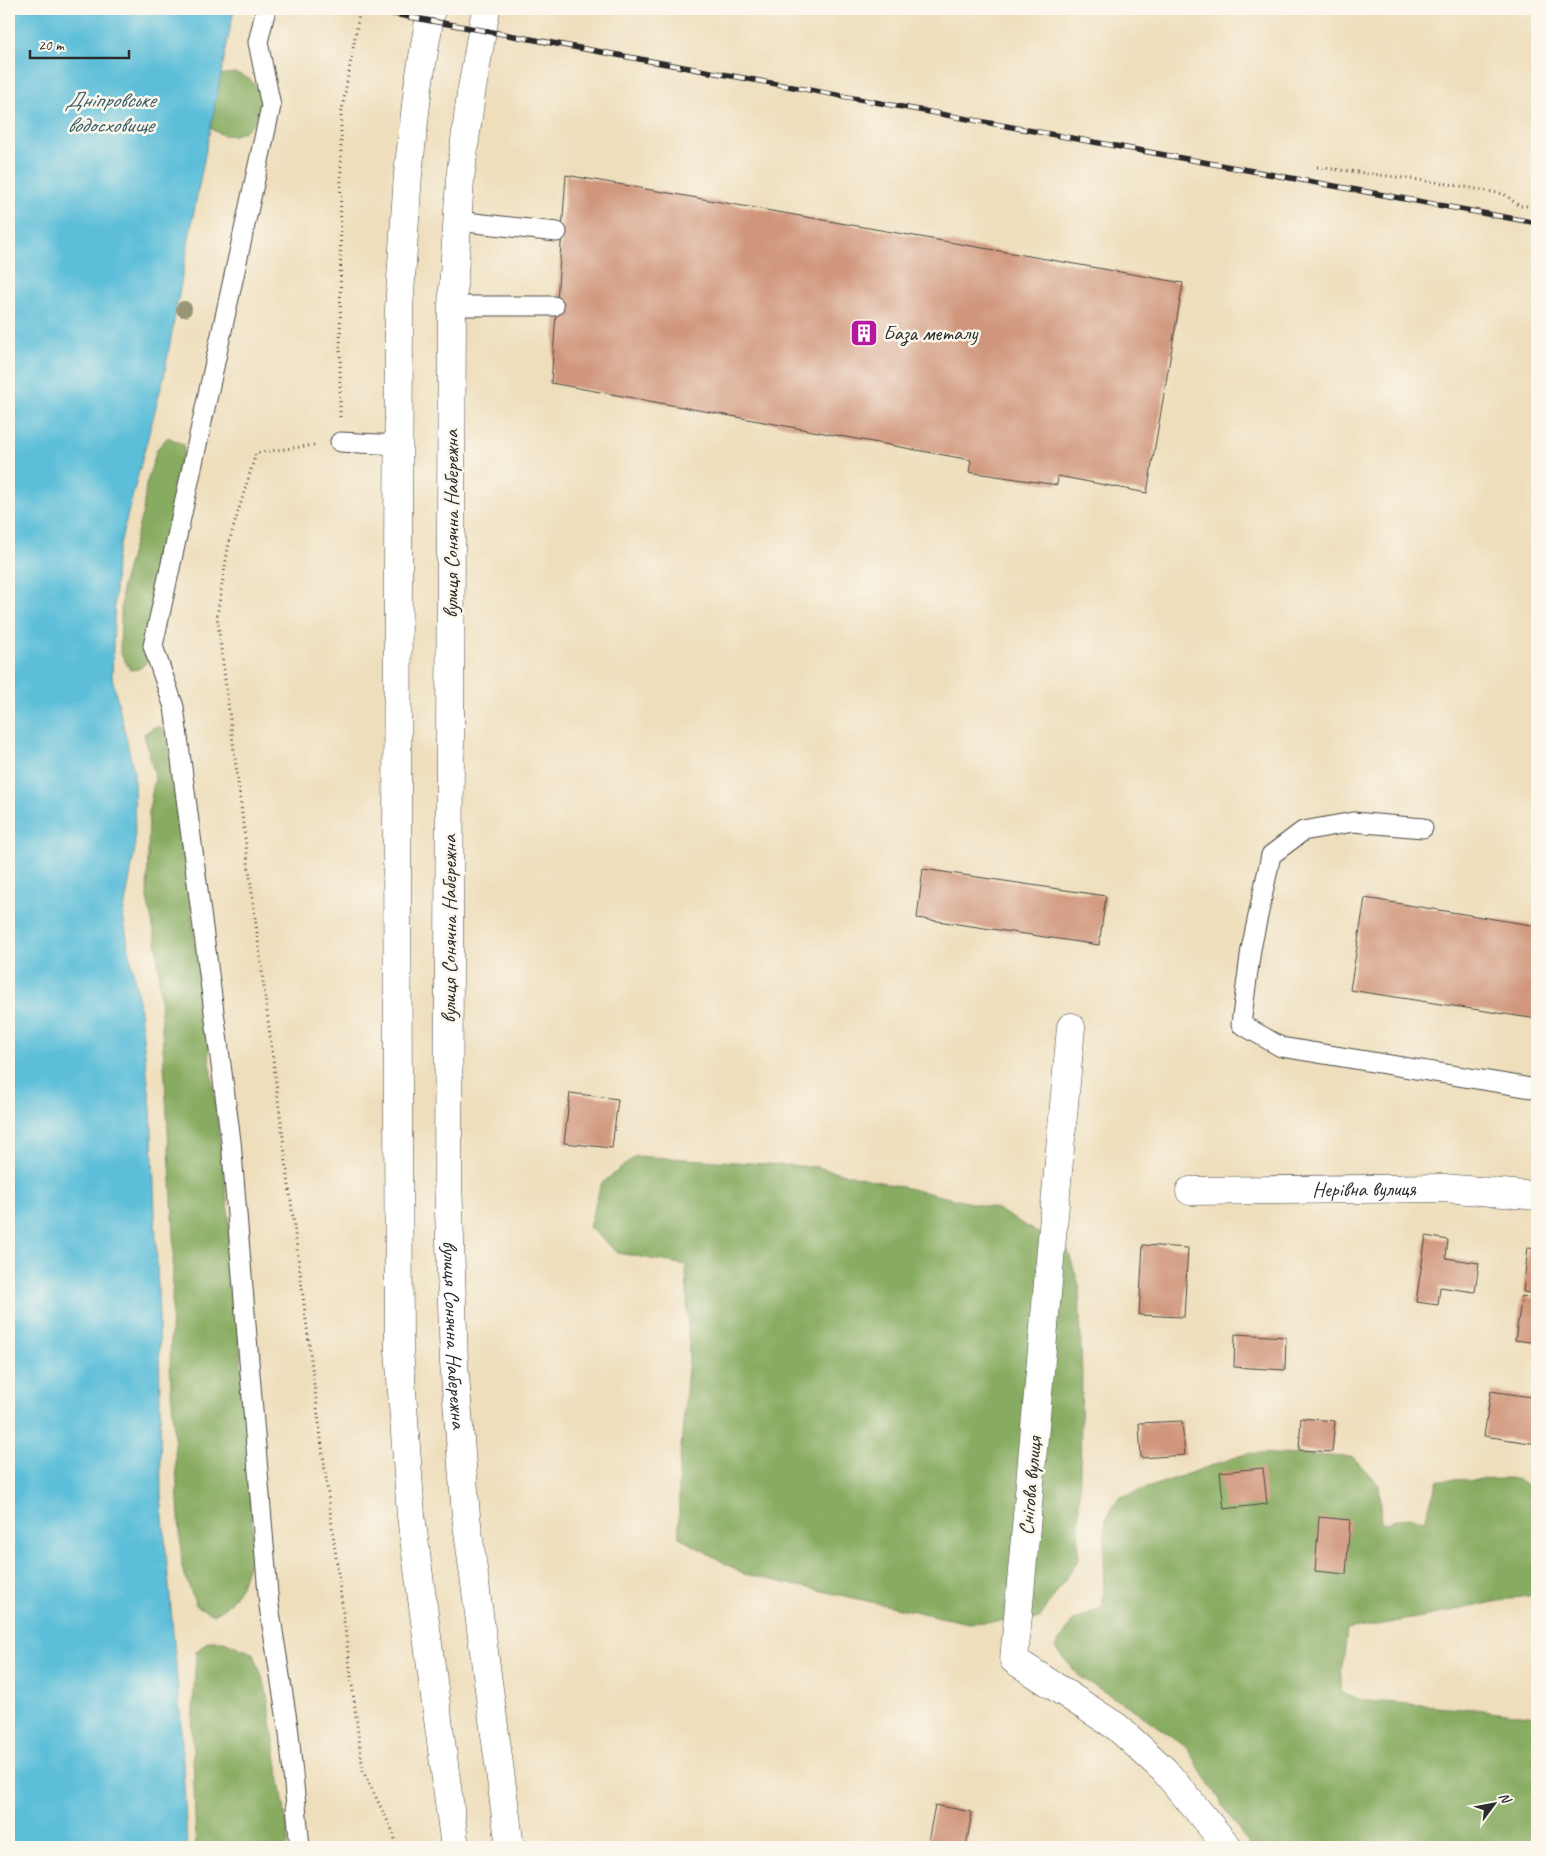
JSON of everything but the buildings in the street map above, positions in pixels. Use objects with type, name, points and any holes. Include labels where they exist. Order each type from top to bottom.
[{"type":"main road","points":[[431,9],[418,87],[408,174],[399,309],[397,1153],[399,1350],[411,1516],[455,1847]]},
{"type":"main road","name":"вулиця Сонячна Набережна","points":[[486,9],[471,94],[460,179],[452,306],[448,1179],[454,1363],[466,1516],[510,1847]]},
{"type":"main road","name":"Снігова вулиця","points":[[1070,1027],[1014,1660],[1117,1727],[1164,1770],[1228,1847]]},
{"type":"main road","name":"Нерівна вулиця","points":[[1190,1190],[1444,1188],[1537,1196]]},
{"type":"lane","points":[[266,9],[258,42],[271,106],[153,646],[174,708],[231,1141],[269,1606],[288,1732],[300,1847]]},
{"type":"lane","points":[[457,222],[557,232]]},
{"type":"lane","points":[[452,306],[554,306]]},
{"type":"lane","points":[[340,442],[398,445]]},
{"type":"lane","points":[[1424,828],[1352,822],[1303,831],[1271,854],[1251,949],[1241,1024],[1281,1047],[1537,1089]]},
{"type":"path","points":[[360,9],[341,116],[340,442],[256,453],[229,542],[217,616],[363,1771],[393,1832],[397,1847]]},
{"type":"path","points":[[1317,167],[1461,186],[1504,194],[1520,206],[1537,206]]},
{"type":"green space","points":[[234,73],[249,79],[257,89],[261,100],[259,111],[254,121],[246,130],[236,135],[225,135],[213,130],[202,118],[217,75]]},
{"type":"green space","points":[[168,437],[184,445],[183,474],[146,639],[147,662],[139,669],[130,670],[120,652],[122,587],[143,511],[146,485],[157,449]]},
{"type":"green space","points":[[154,727],[161,727],[171,747],[228,1207],[244,1393],[254,1547],[241,1586],[229,1604],[213,1615],[196,1605],[182,1568],[170,1369],[174,1233],[157,946],[147,898],[149,809],[155,777],[144,734]]},
{"type":"green space","points":[[636,1156],[816,1167],[997,1209],[1068,1251],[1079,1285],[1082,1376],[1078,1560],[1039,1619],[968,1623],[744,1574],[679,1537],[679,1469],[689,1358],[686,1265],[618,1253],[589,1227],[601,1184]]},
{"type":"green space","points":[[1248,1453],[1353,1457],[1379,1485],[1381,1524],[1408,1517],[1425,1520],[1438,1480],[1516,1479],[1537,1492],[1537,1595],[1347,1630],[1340,1692],[1358,1700],[1475,1709],[1537,1717],[1537,1847],[1250,1847],[1186,1747],[1133,1709],[1081,1678],[1055,1648],[1073,1621],[1103,1607],[1105,1522],[1118,1498]]},
{"type":"green space","points":[[208,1641],[224,1641],[254,1654],[266,1688],[288,1833],[288,1847],[196,1847],[192,1727],[196,1652]]},
{"type":"water","name":"Дніпровське водосховище","points":[[9,9],[234,9],[164,376],[116,559],[112,677],[134,772],[135,849],[123,916],[139,1003],[151,1108],[159,1318],[161,1495],[181,1723],[187,1847],[9,1847]]},
{"type":"railway","points":[[366,9],[1537,223]]},
{"type":"place","name":"База металу","points":[[864,333]]}]
